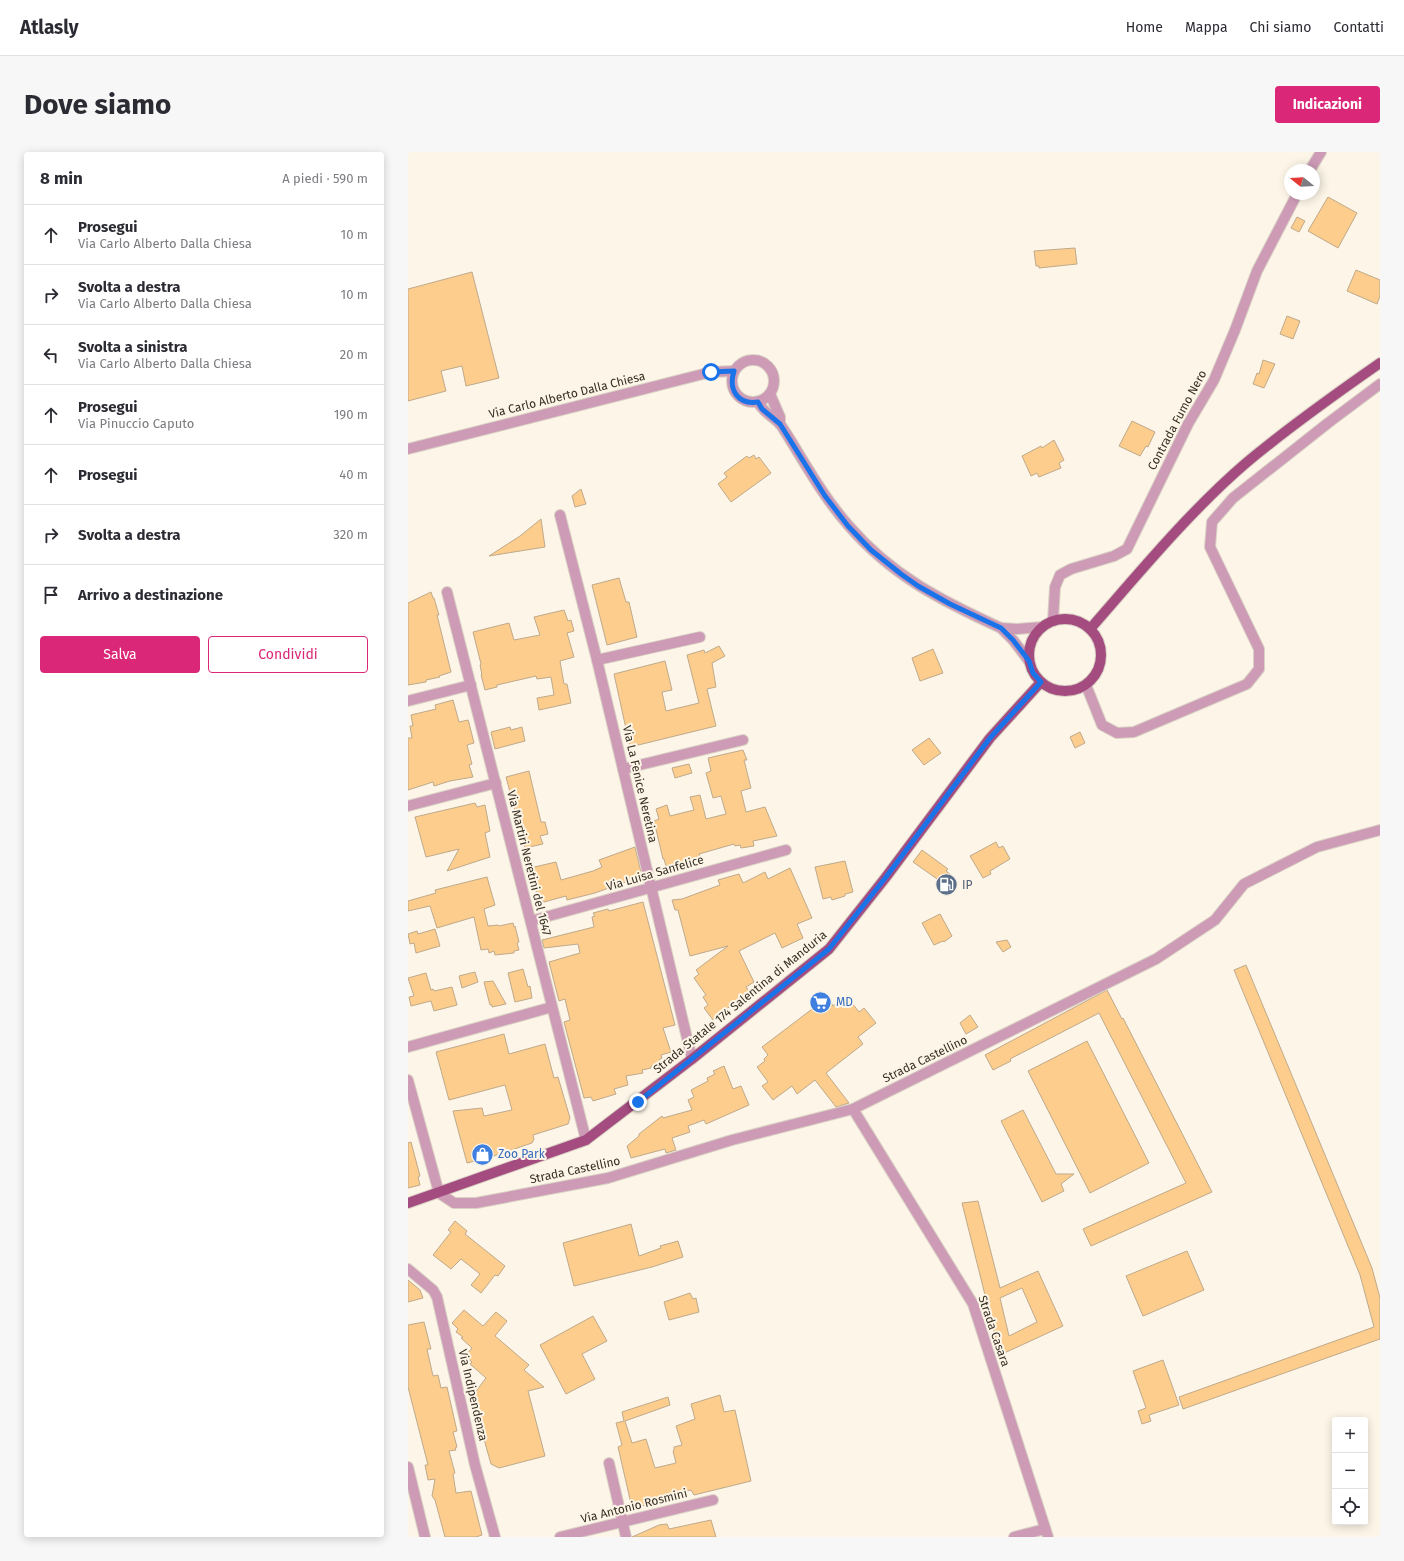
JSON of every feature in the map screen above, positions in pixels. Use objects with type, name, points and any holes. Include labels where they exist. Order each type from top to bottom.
[{"type":"main road","points":[[1090,629],[1168,541],[1245,464],[1304,416],[1380,363]]},
{"type":"main road","points":[[1063,619],[1082,623],[1090,629],[1097,638],[1100,647],[1101,658],[1099,668],[1093,678],[1086,685],[1075,690],[1063,691],[1051,689],[1041,682],[1033,673],[1029,661],[1029,648],[1034,636],[1042,627],[1053,621],[1063,619]]},
{"type":"main road","name":"Strada Statale 174 Salentina di Manduria","points":[[408,1203],[586,1140],[692,1059],[829,949],[890,872],[990,738],[1041,682]]},
{"type":"street","points":[[1314,164],[1321,152]]},
{"type":"street","name":"Contrada Fumo Nero","points":[[1053,621],[1054,587],[1060,575],[1071,569],[1114,556],[1127,548],[1185,430],[1214,380],[1257,271],[1294,200]]},
{"type":"street","points":[[751,360],[758,360],[770,368],[773,374],[773,388],[770,394],[765,399],[751,403],[738,397],[734,392],[732,378],[738,365],[751,360]]},
{"type":"street","name":"Via Carlo Alberto Dalla Chiesa","points":[[408,449],[711,372],[734,371]]},
{"type":"street","points":[[1086,685],[1102,725],[1117,733],[1134,732],[1247,684],[1259,668],[1259,649],[1210,546],[1212,522],[1234,498],[1328,423],[1380,384]]},
{"type":"street","points":[[770,394],[780,417],[780,424]]},
{"type":"street","points":[[758,402],[762,409],[780,424],[825,496],[848,526],[871,550],[918,586],[950,604],[1001,628],[1013,640],[1029,661]]},
{"type":"street","name":"Via La Fenice Neretina","points":[[560,515],[597,660],[692,1059]]},
{"type":"street","name":"Via Martiri Neretini del 1647","points":[[447,592],[586,1140]]},
{"type":"street","points":[[1001,628],[1017,629],[1042,627]]},
{"type":"street","points":[[597,660],[700,637]]},
{"type":"street","points":[[408,700],[471,685]]},
{"type":"street","points":[[623,769],[743,740]]},
{"type":"street","points":[[408,806],[496,783]]},
{"type":"street","name":"Strada Castellino","points":[[439,1193],[454,1203],[476,1203],[608,1178],[732,1140],[853,1109],[1156,959],[1215,920],[1244,884],[1317,847],[1380,830]]},
{"type":"street","name":"Via Luisa Sanfelice","points":[[531,921],[786,850]]},
{"type":"street","points":[[408,1047],[552,1007]]},
{"type":"street","points":[[408,1080],[439,1193]]},
{"type":"street","name":"Strada Casara","points":[[853,1109],[973,1304],[1046,1533]]},
{"type":"street","name":"Via Indipendenza","points":[[408,1269],[433,1290],[437,1297],[475,1465],[495,1537]]},
{"type":"street","points":[[609,1464],[626,1537]]},
{"type":"street","points":[[408,1467],[425,1537]]},
{"type":"street","name":"Via Antonio Rosmini","points":[[560,1537],[714,1500]]},
{"type":"street","points":[[1014,1537],[1046,1533]]},
{"type":"building","points":[[1328,197],[1357,213],[1338,248],[1308,231]]},
{"type":"building","points":[[1297,217],[1305,221],[1299,232],[1291,228]]},
{"type":"building","points":[[1075,248],[1077,264],[1039,268],[1039,266],[1036,266],[1034,251]]},
{"type":"building","points":[[1356,270],[1380,280],[1380,296],[1377,304],[1347,291]]},
{"type":"building","points":[[472,272],[499,378],[466,386],[462,366],[441,371],[446,391],[408,401],[408,289]]},
{"type":"building","points":[[1287,316],[1300,321],[1293,339],[1280,334]]},
{"type":"building","points":[[1263,360],[1275,364],[1264,388],[1253,384],[1257,373],[1259,374]]},
{"type":"building","points":[[1132,421],[1155,432],[1148,447],[1146,446],[1140,456],[1119,446]]},
{"type":"building","points":[[1054,440],[1064,460],[1059,463],[1061,468],[1039,477],[1037,473],[1031,476],[1022,456],[1041,446],[1042,448]]},
{"type":"building","points":[[754,455],[756,459],[759,457],[771,473],[731,502],[718,484],[727,477],[724,473],[747,456],[749,458]]},
{"type":"building","points":[[581,489],[586,504],[575,507],[572,496]]},
{"type":"building","points":[[541,519],[545,547],[489,556],[520,536]]},
{"type":"building","points":[[619,578],[626,602],[629,602],[637,637],[607,645],[592,585]]},
{"type":"building","points":[[431,592],[439,615],[437,615],[451,672],[439,676],[440,677],[426,680],[426,682],[408,685],[408,603]]},
{"type":"building","points":[[564,610],[568,621],[571,620],[574,631],[567,633],[574,657],[560,661],[564,684],[567,684],[571,703],[539,710],[537,698],[554,695],[551,677],[537,679],[536,676],[497,685],[497,687],[485,690],[481,675],[481,664],[473,632],[509,623],[514,640],[540,635],[534,617]]},
{"type":"building","points":[[719,646],[725,656],[712,663],[716,687],[707,689],[716,726],[630,747],[614,674],[665,661],[672,690],[662,692],[666,711],[699,703],[687,655],[704,650],[705,653]]},
{"type":"building","points":[[933,649],[943,673],[920,681],[912,658]]},
{"type":"building","points":[[453,700],[459,722],[468,720],[469,723],[474,743],[467,745],[472,764],[469,765],[473,777],[450,781],[434,786],[433,782],[408,790],[408,738],[412,738],[410,726],[413,726],[411,715],[436,709],[435,705]]},
{"type":"building","points":[[510,727],[511,730],[522,727],[525,741],[495,749],[491,732]]},
{"type":"building","points":[[1080,732],[1085,743],[1075,748],[1070,737]]},
{"type":"building","points":[[929,738],[941,753],[924,765],[912,750]]},
{"type":"building","points":[[743,750],[747,760],[744,760],[751,788],[741,791],[746,812],[765,807],[777,836],[753,841],[754,846],[741,848],[740,845],[735,846],[734,844],[699,854],[701,858],[698,859],[698,861],[666,866],[654,821],[659,819],[656,809],[667,805],[670,816],[694,810],[690,797],[700,795],[706,819],[726,814],[721,796],[713,798],[706,773],[711,771],[708,758]]},
{"type":"building","points":[[689,764],[692,773],[675,778],[672,768]]},
{"type":"building","points":[[529,771],[541,822],[545,822],[548,834],[540,836],[543,844],[525,848],[506,777]]},
{"type":"building","points":[[475,803],[477,807],[485,805],[490,831],[485,833],[490,857],[447,871],[459,849],[426,857],[415,817]]},
{"type":"building","points":[[996,842],[999,848],[1003,846],[1010,859],[990,871],[991,874],[983,878],[970,856]]},
{"type":"building","points":[[635,847],[642,876],[595,893],[567,900],[566,896],[544,902],[538,898],[530,868],[556,862],[561,880],[602,867],[599,860]]},
{"type":"building","points":[[922,850],[948,869],[946,871],[954,877],[944,891],[936,886],[940,881],[913,862]]},
{"type":"building","points":[[845,861],[853,892],[832,900],[831,897],[823,899],[815,867]]},
{"type":"building","points":[[790,868],[812,918],[797,924],[803,938],[782,948],[775,933],[739,951],[754,982],[746,987],[749,991],[713,1020],[704,1008],[708,1005],[703,997],[706,995],[694,978],[699,974],[696,970],[728,946],[690,956],[678,910],[675,910],[672,900],[682,899],[720,885],[718,880],[739,874],[743,883],[765,872],[768,879]]},
{"type":"building","points":[[487,877],[495,905],[484,909],[488,926],[499,926],[513,923],[519,942],[517,943],[519,950],[514,951],[514,953],[495,955],[494,951],[489,953],[488,949],[481,950],[474,917],[437,928],[430,906],[408,911],[408,901],[436,893],[435,890]]},
{"type":"building","points":[[643,902],[675,1025],[663,1028],[671,1052],[661,1055],[662,1058],[659,1060],[660,1063],[651,1066],[651,1068],[642,1070],[643,1073],[626,1076],[628,1085],[614,1089],[616,1094],[593,1101],[591,1097],[584,1098],[564,1022],[570,1020],[565,999],[559,1001],[549,962],[580,953],[578,944],[544,948],[542,940],[594,927],[592,917],[595,916],[593,913],[608,909],[609,911]]},
{"type":"building","points":[[940,914],[952,936],[944,942],[943,941],[934,945],[922,923]]},
{"type":"building","points":[[435,929],[440,946],[416,953],[414,943],[410,944],[408,934],[417,931],[418,934]]},
{"type":"building","points":[[1007,940],[1011,947],[1003,952],[996,942]]},
{"type":"building","points":[[1246,965],[1372,1268],[1380,1298],[1380,1339],[1183,1409],[1179,1397],[1374,1327],[1360,1275],[1234,970]]},
{"type":"building","points":[[523,969],[528,987],[530,986],[532,998],[515,1002],[508,973]]},
{"type":"building","points":[[475,972],[478,982],[462,988],[459,976]]},
{"type":"building","points":[[426,973],[431,990],[433,989],[434,991],[452,987],[457,1005],[434,1011],[431,1001],[411,1006],[409,997],[414,996],[408,978]]},
{"type":"building","points":[[493,981],[506,1004],[492,1007],[492,1005],[490,1005],[484,982]]},
{"type":"building","points":[[1107,990],[1122,1019],[1123,1018],[1212,1192],[1091,1246],[1083,1229],[1186,1183],[1099,1013],[1010,1059],[1011,1061],[993,1070],[985,1055]]},
{"type":"building","points":[[828,997],[833,1006],[838,1002],[840,1005],[848,998],[859,1012],[864,1008],[876,1023],[858,1037],[863,1044],[826,1073],[849,1103],[836,1107],[815,1080],[797,1094],[792,1086],[773,1100],[762,1086],[768,1082],[757,1067],[765,1061],[764,1059],[768,1055],[762,1047]]},
{"type":"building","points":[[970,1015],[978,1027],[966,1034],[960,1023]]},
{"type":"building","points":[[504,1034],[509,1054],[545,1044],[554,1078],[558,1077],[570,1118],[568,1124],[533,1135],[534,1139],[532,1143],[479,1161],[467,1163],[453,1111],[482,1108],[484,1116],[512,1110],[505,1085],[449,1100],[436,1052]]},
{"type":"building","points":[[1087,1041],[1149,1163],[1090,1193],[1028,1071]]},
{"type":"building","points":[[724,1066],[733,1089],[741,1086],[749,1105],[706,1124],[704,1120],[688,1126],[690,1132],[672,1138],[676,1150],[666,1153],[665,1149],[631,1158],[627,1146],[639,1136],[639,1134],[662,1116],[663,1118],[692,1110],[688,1100],[694,1097],[691,1090],[708,1081],[707,1078],[715,1074],[713,1071]]},
{"type":"building","points":[[1023,1110],[1056,1174],[1074,1174],[1061,1184],[1064,1191],[1042,1202],[1001,1121]]},
{"type":"building","points":[[411,1142],[420,1176],[418,1177],[420,1185],[408,1188],[408,1143]]},
{"type":"building","points":[[978,1201],[1000,1288],[1038,1271],[1063,1326],[1000,1355],[962,1203]],"holes":[[[1022,1288],[1037,1322],[1009,1336],[1000,1298]]]},
{"type":"building","points":[[455,1221],[467,1231],[465,1234],[505,1266],[498,1276],[495,1275],[481,1293],[471,1285],[480,1274],[461,1259],[451,1269],[433,1255],[451,1232],[448,1230]]},
{"type":"building","points":[[631,1224],[639,1256],[661,1248],[660,1246],[678,1241],[683,1257],[652,1267],[574,1286],[563,1243]]},
{"type":"building","points":[[1187,1251],[1204,1290],[1143,1316],[1126,1276]]},
{"type":"building","points":[[408,1280],[420,1290],[423,1298],[408,1302]]},
{"type":"building","points":[[690,1293],[693,1299],[696,1298],[699,1312],[669,1320],[664,1302]]},
{"type":"building","points":[[464,1310],[483,1326],[496,1312],[507,1321],[495,1336],[529,1365],[524,1370],[544,1387],[528,1391],[545,1456],[499,1468],[491,1464],[473,1395],[486,1378],[470,1364],[472,1362],[465,1356],[472,1348],[461,1338],[463,1337],[456,1332],[458,1329],[452,1323]]},
{"type":"building","points":[[593,1316],[607,1341],[582,1354],[595,1379],[566,1394],[540,1345]]},
{"type":"building","points":[[424,1322],[431,1349],[427,1349],[433,1376],[438,1375],[441,1388],[447,1387],[457,1431],[453,1432],[457,1447],[455,1448],[456,1450],[449,1451],[455,1473],[453,1474],[456,1493],[471,1491],[482,1535],[476,1537],[445,1537],[435,1500],[432,1496],[435,1479],[428,1480],[425,1465],[428,1465],[408,1387],[408,1325]]},
{"type":"building","points":[[1163,1360],[1179,1405],[1149,1415],[1151,1421],[1142,1424],[1138,1411],[1146,1408],[1133,1371]]},
{"type":"building","points":[[720,1395],[724,1412],[735,1410],[751,1481],[694,1495],[691,1490],[656,1499],[657,1503],[632,1508],[618,1447],[622,1445],[616,1423],[624,1421],[622,1412],[668,1397],[670,1405],[625,1421],[632,1443],[646,1439],[655,1468],[676,1463],[673,1451],[674,1447],[682,1445],[676,1426],[695,1419],[691,1404]]},
{"type":"building","points":[[711,1520],[716,1537],[632,1537],[659,1525],[667,1524],[669,1529]]},
{"type":"place","name":"IP","points":[[946,885]]},
{"type":"place","name":"MD","points":[[821,1002]]},
{"type":"place","name":"Zoo Park","points":[[482,1154]]},
{"type":"route","points":[[638,1102],[829,949],[886,877],[990,738],[1041,682],[1033,673],[1029,661],[1013,640],[1001,628],[950,604],[918,586],[871,550],[848,526],[825,496],[780,424],[762,409],[758,402],[751,403],[744,401],[734,392],[732,378],[734,371],[711,372]]}]
